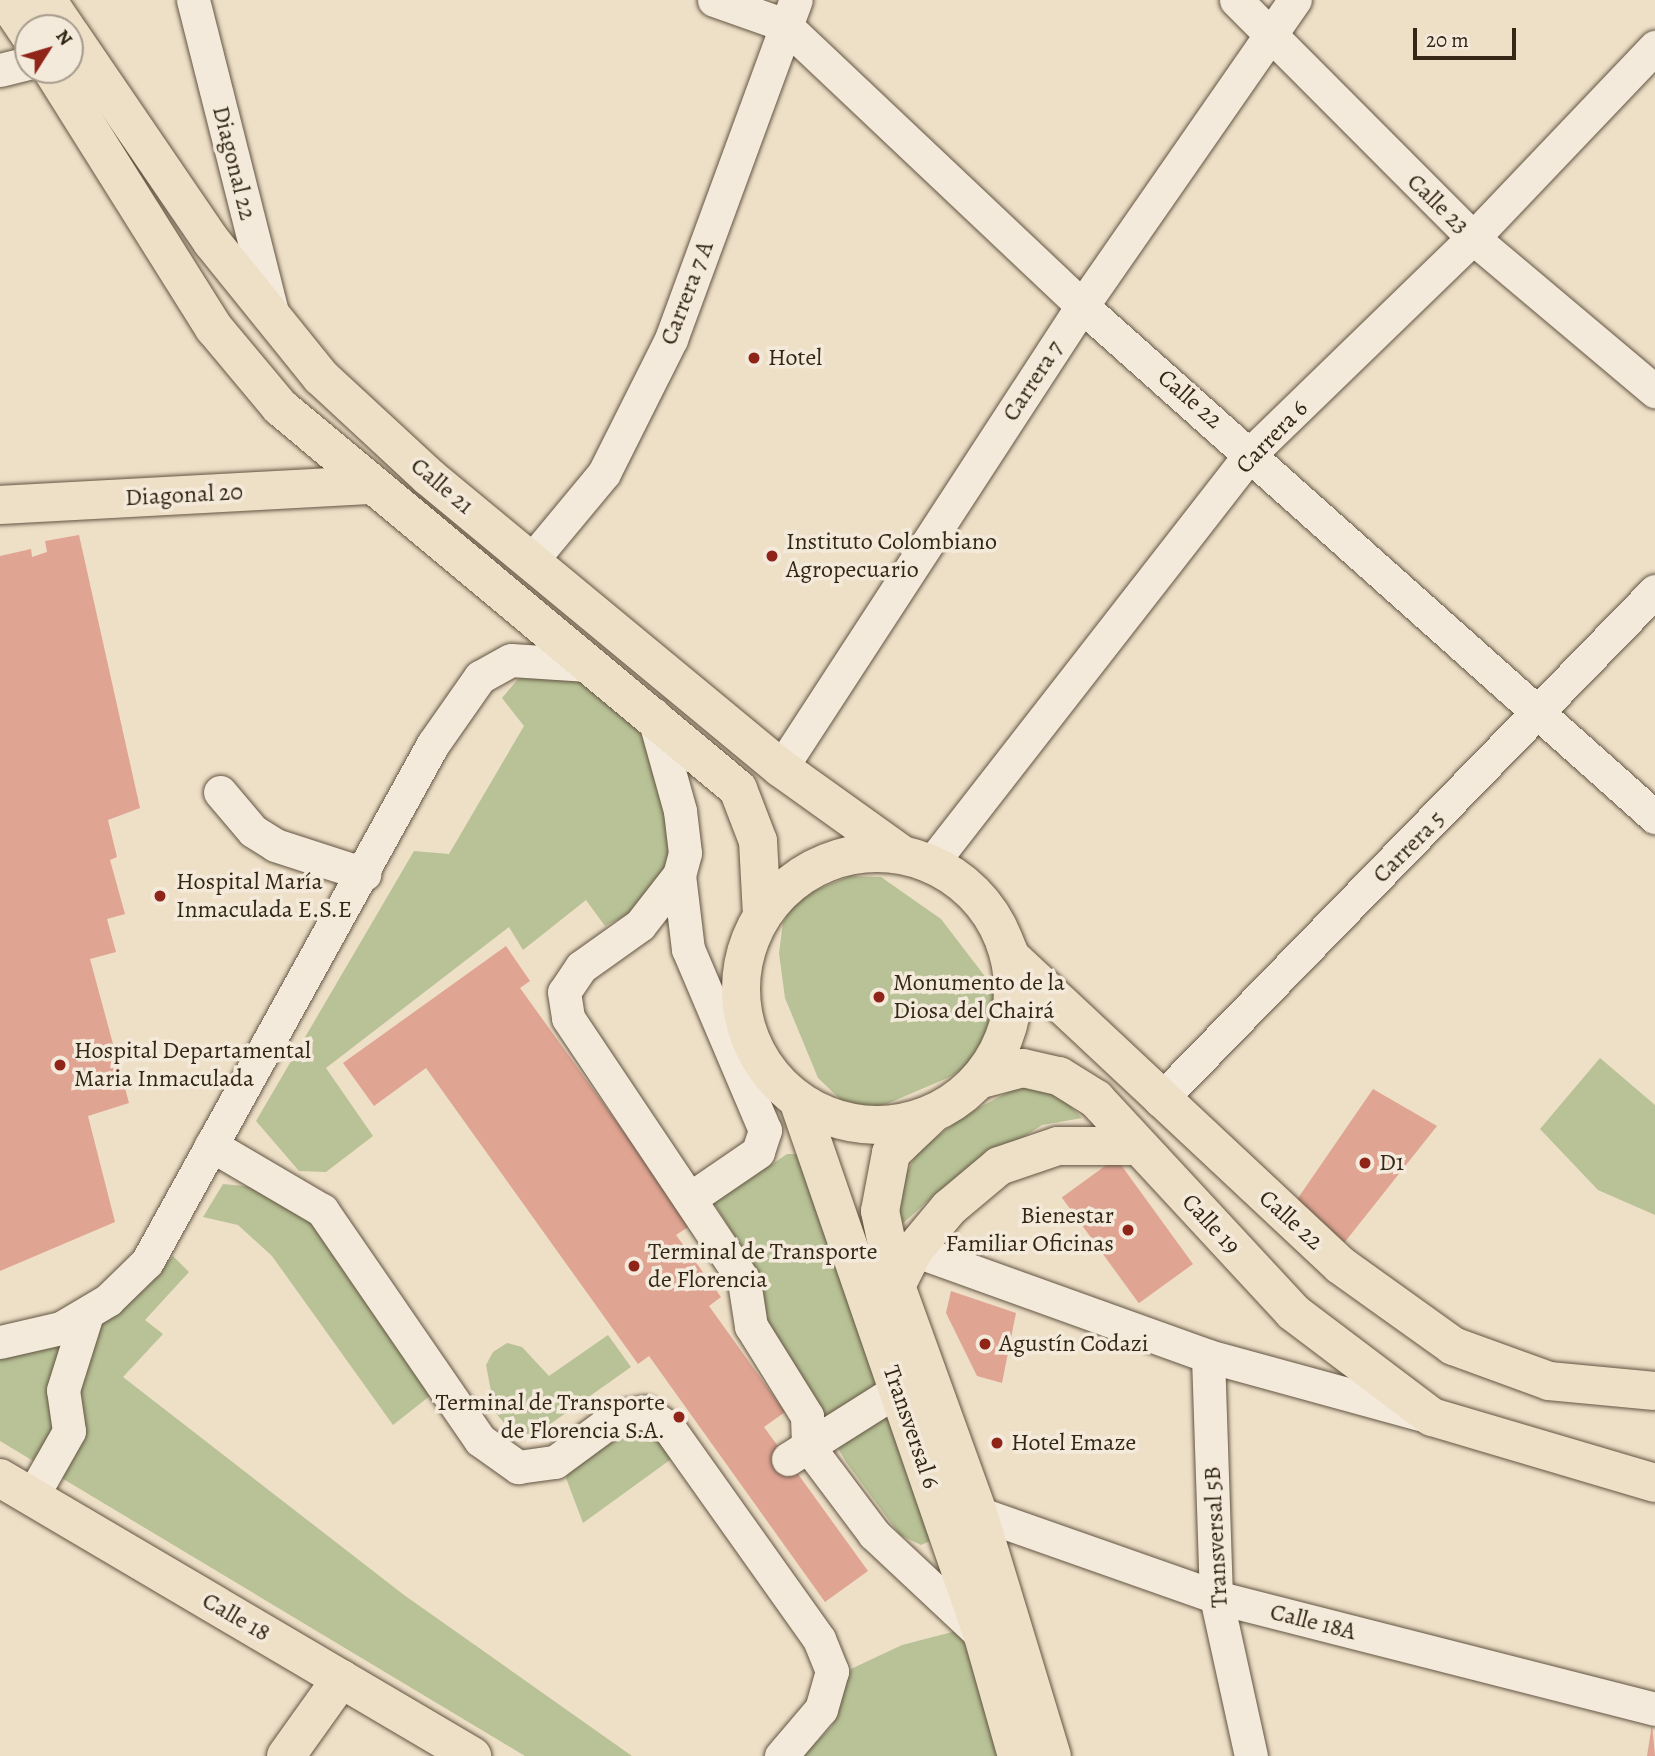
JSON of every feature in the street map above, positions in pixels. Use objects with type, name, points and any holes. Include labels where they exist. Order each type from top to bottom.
[{"type":"main road","name":"Calle 21","points":[[84,54],[275,325],[409,459],[781,768],[982,901],[999,928],[1012,967],[1013,1006],[1002,1045],[981,1079],[931,1115],[877,1126],[836,1118],[798,1100],[769,1071],[749,1035],[741,995],[746,954],[762,916],[788,886],[822,864],[861,853],[916,859]]},
{"type":"main road","name":"Calle 21","points":[[61,84],[214,328],[280,407],[368,485],[588,665],[653,714],[738,789],[753,817],[762,916]]},
{"type":"main road","name":"Diagonal 20","points":[[0,505],[368,485]]},
{"type":"main road","name":"Calle 22","points":[[999,928],[1011,957],[1160,1100],[1340,1265],[1453,1346],[1549,1381],[1655,1391]]},
{"type":"main road","name":"Calle 19","points":[[981,1079],[1023,1068],[1059,1076],[1096,1099],[1293,1312],[1432,1417],[1655,1483]]},
{"type":"main road","name":"Transversal 6","points":[[798,1100],[983,1636],[1017,1756]]},
{"type":"main road","name":"Transversal 6","points":[[931,1115],[891,1153],[880,1185],[896,1286],[978,1513],[1052,1756]]},
{"type":"main road","points":[[896,1286],[914,1250],[948,1208],[999,1166],[1058,1146],[1138,1146]]},
{"type":"main road","name":"Calle 18","points":[[0,1478],[472,1756]]},
{"type":"main road","points":[[286,1756],[341,1679]]},
{"type":"street","name":"Diagonal 22","points":[[193,0],[275,325]]},
{"type":"street","name":"Calle 22","points":[[714,0],[790,13],[1082,306],[1252,452],[1537,718],[1655,817]]},
{"type":"street","name":"Calle 23","points":[[1236,0],[1268,39],[1473,238],[1655,391]]},
{"type":"street","name":"Carrera 7","points":[[781,768],[1082,306],[1295,0]]},
{"type":"street","name":"Carrera 7 A","points":[[531,561],[604,473],[671,339],[790,13]]},
{"type":"street","name":"Carrera 6","points":[[916,859],[1252,452],[1473,238],[1655,47]]},
{"type":"street","name":"Carrera 5","points":[[1160,1100],[1537,718],[1655,590]]},
{"type":"street","points":[[0,1342],[61,1328],[87,1314],[146,1262],[364,874],[433,744],[480,677],[511,660],[588,665]]},
{"type":"street","points":[[653,714],[680,811],[685,853],[679,875],[688,949],[765,1130],[758,1152],[689,1199]]},
{"type":"street","points":[[219,792],[253,831],[275,845],[364,874]]},
{"type":"street","points":[[679,875],[640,925],[581,967],[564,992],[568,1018],[584,1047],[744,1281],[751,1326],[807,1416],[798,1453]]},
{"type":"street","points":[[211,1145],[322,1210],[480,1440],[518,1467],[555,1462],[616,1417],[645,1412],[669,1428],[819,1639],[832,1671],[821,1709],[781,1756]]},
{"type":"street","name":"Calle 19","points":[[914,1250],[1208,1356],[1432,1417]]},
{"type":"street","points":[[32,1498],[69,1431],[63,1390],[87,1314]]},
{"type":"street","name":"Transversal 5B","points":[[1208,1356],[1216,1597],[1251,1756]]},
{"type":"street","points":[[798,1453],[897,1390]]},
{"type":"street","points":[[798,1453],[874,1534],[983,1636]]},
{"type":"street","name":"Calle 18A","points":[[978,1513],[1216,1597],[1655,1709]]},
{"type":"green space","points":[[533,673],[582,679],[650,727],[674,853],[646,905],[605,926],[586,900],[523,950],[509,927],[326,1068],[373,1136],[326,1172],[299,1171],[256,1121],[414,851],[449,854],[524,726],[502,698],[518,679]]},
{"type":"green space","points":[[850,876],[881,877],[941,919],[990,983],[1001,1019],[990,1048],[952,1076],[875,1109],[841,1100],[818,1078],[785,998],[779,953],[783,923],[797,898]]},
{"type":"green space","points":[[1600,1058],[1655,1105],[1655,1215],[1598,1190],[1540,1129]]},
{"type":"green space","points":[[1022,1085],[1060,1096],[1082,1118],[1042,1125],[939,1191],[902,1224],[898,1190],[917,1152],[967,1114]]},
{"type":"green space","points":[[787,1154],[797,1154],[934,1539],[921,1545],[900,1535],[846,1462],[767,1326],[758,1274],[714,1203]]},
{"type":"green space","points":[[223,1184],[264,1188],[312,1218],[431,1395],[393,1425],[272,1256],[238,1225],[203,1217]]},
{"type":"green space","points":[[173,1256],[189,1272],[145,1320],[163,1334],[123,1377],[404,1595],[632,1756],[525,1756],[0,1441],[0,1355],[103,1316],[145,1289]]},
{"type":"green space","points":[[608,1335],[631,1367],[536,1434],[513,1434],[495,1412],[486,1365],[493,1352],[507,1343],[522,1347],[549,1376]]},
{"type":"green space","points":[[641,1424],[674,1457],[583,1523],[566,1478],[576,1458]]},
{"type":"green space","points":[[960,1630],[1002,1756],[803,1756],[832,1726],[851,1669],[902,1645]]},
{"type":"building","points":[[79,535],[140,808],[108,820],[117,857],[110,860],[125,914],[107,919],[116,952],[90,959],[129,1103],[88,1116],[115,1222],[0,1271],[0,556],[31,549],[32,557],[47,552],[45,541]]},
{"type":"building","name":"Terminal de Transporte de Florencia","points":[[506,946],[530,981],[520,988],[691,1225],[676,1235],[721,1297],[709,1306],[785,1412],[764,1427],[868,1571],[825,1602],[649,1356],[638,1364],[426,1068],[374,1106],[343,1063]]},
{"type":"building","name":"D1","points":[[1373,1089],[1437,1126],[1344,1243],[1296,1201]]},
{"type":"building","name":"Bienestar Familiar Oficinas","points":[[1116,1158],[1193,1264],[1139,1303],[1062,1197]]},
{"type":"building","name":"Agustín Codazi","points":[[951,1291],[1016,1313],[1002,1383],[977,1376],[946,1313]]},
{"type":"building","points":[[1652,1724],[1655,1756],[1647,1756]]},
{"type":"place","name":"Hotel","points":[[754,358]]},
{"type":"place","name":"Instituto Colombiano Agropecuario","points":[[772,556]]},
{"type":"place","name":"Hospital María Inmaculada E.S.E","points":[[160,896]]},
{"type":"place","name":"Monumento de la Diosa del Chairá","points":[[879,997]]},
{"type":"place","name":"Hospital Departamental Maria Inmaculada","points":[[60,1065]]},
{"type":"place","name":"D1","points":[[1365,1163]]},
{"type":"place","name":"Bienestar Familiar Oficinas","points":[[1128,1230]]},
{"type":"place","name":"Terminal de Transporte de Florencia","points":[[634,1266]]},
{"type":"place","name":"Agustín Codazi","points":[[985,1344]]},
{"type":"place","name":"Terminal de Transporte de Florencia S.A.","points":[[679,1417]]},
{"type":"place","name":"Hotel Emaze","points":[[997,1443]]}]
